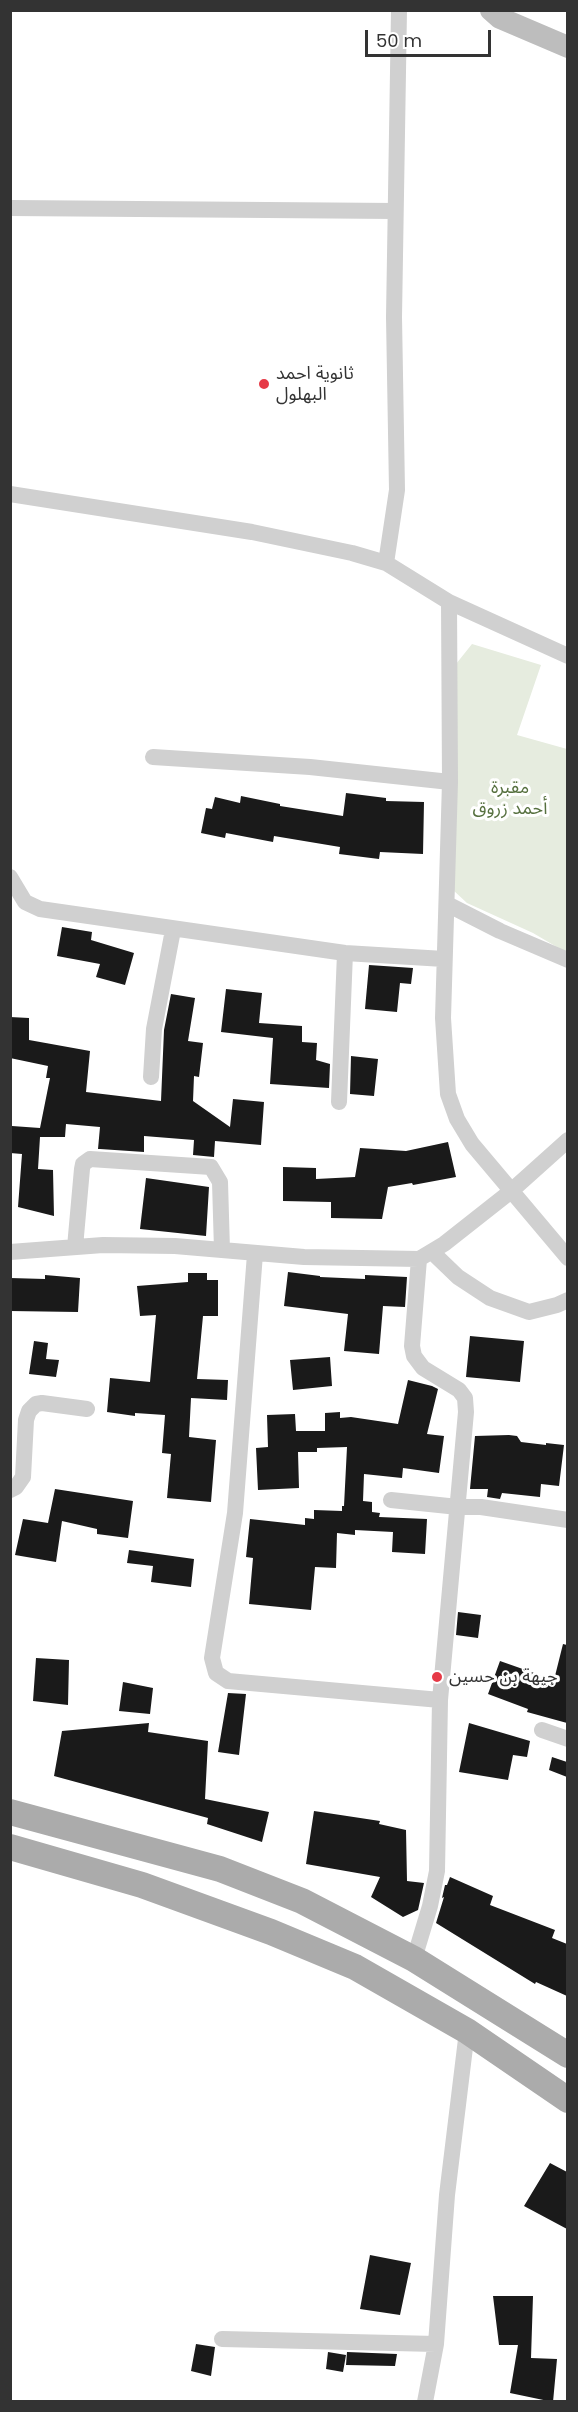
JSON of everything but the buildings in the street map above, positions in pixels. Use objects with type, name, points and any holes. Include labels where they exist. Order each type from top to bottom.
[{"type":"main road","points":[[10,1812],[220,1869],[302,1901],[414,1959],[567,2055]]},
{"type":"main road","points":[[10,1847],[142,1885],[271,1932],[355,1967],[467,2031],[567,2100]]},
{"type":"street","points":[[386,563],[397,490],[395,211],[399,10]]},
{"type":"street","points":[[491,10],[500,18],[567,47]]},
{"type":"street","points":[[10,208],[395,211]]},
{"type":"street","points":[[10,494],[252,532],[352,553],[386,563],[449,602],[567,656]]},
{"type":"street","points":[[449,602],[450,782],[443,1018],[448,1094],[457,1119],[472,1144],[567,1258]]},
{"type":"street","points":[[153,757],[310,767],[450,782]]},
{"type":"street","points":[[10,878],[25,902],[40,909],[345,953],[444,959]]},
{"type":"street","points":[[447,904],[500,931],[567,960]]},
{"type":"street","points":[[151,1077],[154,1029],[173,930]]},
{"type":"street","points":[[339,1102],[345,953]]},
{"type":"street","points":[[414,1959],[430,1906],[437,1871],[440,1700],[466,1412],[465,1398],[453,1385],[423,1368],[414,1356],[412,1346],[425,1255],[510,1192],[567,1140]]},
{"type":"street","points":[[75,1247],[82,1169],[83,1164],[90,1159],[211,1167],[220,1182],[222,1250]]},
{"type":"street","points":[[10,1252],[75,1247],[175,1246],[255,1254],[425,1255],[490,1299],[529,1312],[567,1300]]},
{"type":"street","points":[[255,1254],[235,1513],[212,1658],[216,1673],[228,1681],[440,1700]]},
{"type":"street","points":[[10,1490],[16,1487],[23,1477],[26,1420],[29,1411],[36,1404],[42,1403],[87,1409]]},
{"type":"street","points":[[391,1500],[458,1507],[481,1506],[567,1520]]},
{"type":"street","points":[[542,1730],[567,1739]]},
{"type":"street","points":[[425,2402],[436,2344],[447,2195],[467,2031]]},
{"type":"street","points":[[222,2339],[436,2344]]},
{"type":"green space","name":"مقبرة أحمد زروق","points":[[472,644],[541,665],[517,735],[567,749],[567,953],[533,933],[467,903],[453,890],[456,664]]},
{"type":"place","name":"ثانوية احمد البهلول","points":[[264,384]]},
{"type":"place","name":"جيهة بن حسين","points":[[437,1677]]}]
